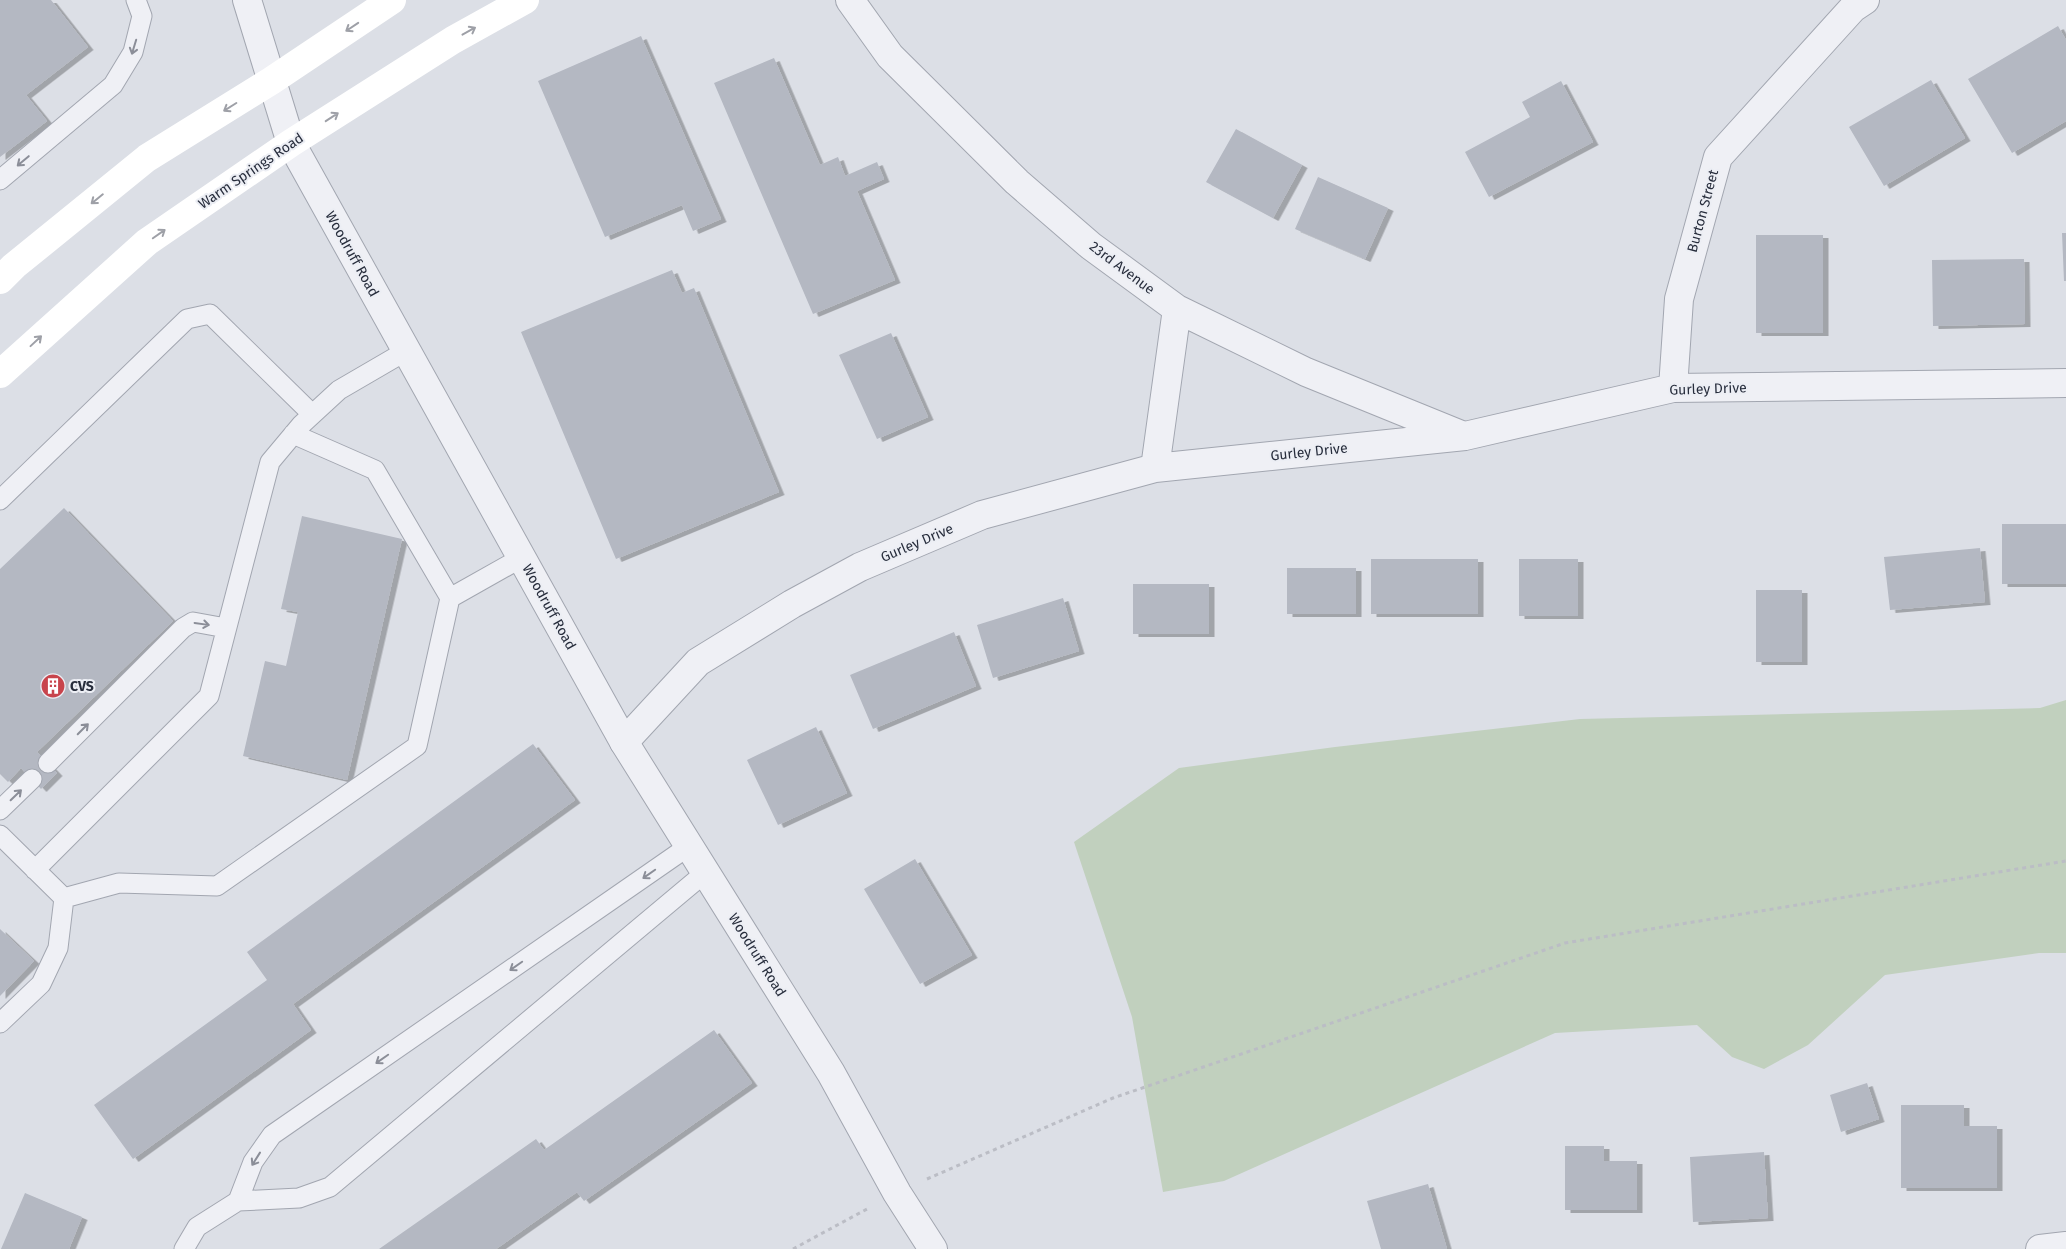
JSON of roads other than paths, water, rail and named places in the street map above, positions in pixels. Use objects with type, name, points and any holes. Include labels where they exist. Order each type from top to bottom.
[{"type":"main road","points":[[0,280],[14,266],[147,158],[271,81],[392,0]]},
{"type":"main road","name":"Warm Springs Road","points":[[0,374],[147,242],[290,143],[453,40],[525,0]]},
{"type":"street","name":"Woodruff Road","points":[[247,0],[290,143],[624,742],[831,1073],[897,1192],[932,1249]]},
{"type":"street","name":"23rd Avenue","points":[[850,0],[890,56],[1017,182],[1091,246],[1177,309],[1306,372],[1465,436]]},
{"type":"street","name":"Burton Street","points":[[1674,388],[1679,299],[1718,157],[1853,8],[1865,0]]},
{"type":"street","points":[[1154,468],[1177,309]]},
{"type":"street","name":"Gurley Drive","points":[[624,742],[698,662],[792,604],[860,567],[982,515],[1154,468],[1465,436],[1674,388],[2066,383]]},
{"type":"street","points":[[2040,1249],[2066,1246]]},
{"type":"lane","points":[[0,180],[113,85],[133,52],[142,16],[136,0]]},
{"type":"lane","points":[[0,500],[187,319],[210,314],[312,414]]},
{"type":"lane","points":[[35,870],[209,696],[270,462],[312,414],[339,390],[406,351]]},
{"type":"lane","points":[[64,898],[119,883],[217,886],[417,746],[450,598],[375,470],[293,434]]},
{"type":"lane","points":[[450,598],[521,558]]},
{"type":"lane","points":[[48,763],[183,628],[193,622],[226,628]]},
{"type":"lane","points":[[0,810],[32,779]]},
{"type":"lane","points":[[0,835],[64,898]]},
{"type":"lane","points":[[238,1201],[253,1162],[272,1135],[689,846]]},
{"type":"lane","points":[[184,1249],[197,1227],[238,1201],[298,1198],[330,1187],[706,872]]},
{"type":"lane","points":[[0,1023],[41,984],[58,948],[64,898]]},
{"type":"place","name":"CVS","points":[[53,686]]}]
